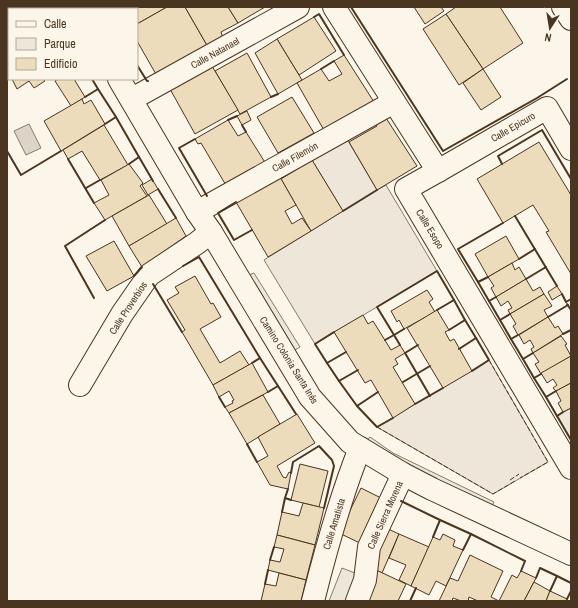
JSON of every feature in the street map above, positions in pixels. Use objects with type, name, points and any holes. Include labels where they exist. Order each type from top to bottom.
[{"type":"street","name":"Calle Natanael","points":[[132,99],[298,7]]},
{"type":"street","points":[[334,7],[438,171]]},
{"type":"street","points":[[563,7],[571,19]]},
{"type":"street","name":"Camino Colonia Santa Inés","points":[[120,80],[197,212],[211,232],[310,397],[350,442],[403,474],[452,499],[571,554]]},
{"type":"street","name":"Calle Filemón","points":[[197,212],[394,102]]},
{"type":"street","name":"Calle Epicuro","points":[[438,171],[547,108],[571,149]]},
{"type":"street","name":"Calle Esopo","points":[[438,171],[406,189],[571,468]]},
{"type":"street","name":"Calle Proverbios","points":[[80,385],[122,314],[149,275],[211,232]]},
{"type":"street","name":"Calle Amatista","points":[[313,601],[331,530],[360,448]]},
{"type":"street","name":"Calle Sierra Morena","points":[[357,601],[365,580],[369,547],[403,474]]},
{"type":"green space","points":[[347,139],[377,190],[386,185],[437,271],[315,344],[264,260],[343,211],[312,160]]},
{"type":"green space","points":[[489,360],[548,462],[493,494],[377,427]]},
{"type":"green space","points":[[571,408],[571,440],[557,416]]},
{"type":"shaded area","points":[[29,124],[41,148],[26,155],[14,131]]},
{"type":"shaded area","points":[[254,273],[300,347],[295,350],[249,275]]},
{"type":"shaded area","points":[[370,437],[393,453],[494,502],[491,508],[389,458],[365,442]]},
{"type":"shaded area","points":[[342,568],[360,575],[349,601],[329,601]]},
{"type":"building","points":[[33,7],[34,8],[11,8]]},
{"type":"building","points":[[167,7],[138,23],[138,8],[114,8]]},
{"type":"building","points":[[167,7],[185,7],[208,47],[157,76],[138,43],[138,23]]},
{"type":"building","points":[[185,7],[228,7],[238,23],[221,32],[223,38],[208,47]]},
{"type":"building","points":[[228,7],[265,7],[238,23]]},
{"type":"building","points":[[414,7],[441,7],[444,11],[425,24]]},
{"type":"building","points":[[456,7],[500,7],[523,43],[483,69],[446,14]]},
{"type":"building","points":[[7,10],[8,10],[7,52]]},
{"type":"building","points":[[446,14],[483,69],[459,85],[423,29]]},
{"type":"building","points":[[314,17],[336,51],[299,75],[277,39]]},
{"type":"building","points":[[277,39],[302,80],[278,94],[255,53]]},
{"type":"building","points":[[247,53],[271,97],[240,114],[215,71]]},
{"type":"building","points":[[344,55],[374,102],[325,132],[297,83],[321,69],[329,81],[342,74],[334,61]]},
{"type":"building","points":[[212,66],[238,110],[195,134],[170,89]]},
{"type":"building","points":[[483,69],[501,97],[481,110],[463,83]]},
{"type":"building","points":[[12,80],[45,81],[34,88],[29,81],[17,89]]},
{"type":"building","points":[[75,80],[85,97],[71,106],[55,81]]},
{"type":"building","points":[[292,97],[314,133],[278,153],[257,117]]},
{"type":"building","points":[[82,99],[84,104],[91,100],[105,124],[61,151],[44,121]]},
{"type":"building","points":[[247,111],[251,120],[242,125],[237,116]]},
{"type":"building","points":[[386,118],[417,166],[377,190],[349,142],[377,126],[376,124]]},
{"type":"building","points":[[228,120],[238,136],[246,132],[266,164],[227,187],[201,143],[198,144],[195,139]]},
{"type":"building","points":[[104,125],[128,165],[100,180],[82,151],[68,159],[63,150]]},
{"type":"building","points":[[539,142],[571,195],[571,274],[546,232],[549,231],[533,205],[503,223],[477,179]]},
{"type":"building","points":[[312,160],[343,211],[311,231],[281,179]]},
{"type":"building","points":[[129,164],[143,183],[140,186],[147,196],[105,220],[94,203],[109,195],[101,180]]},
{"type":"building","points":[[280,177],[296,205],[285,211],[292,224],[302,218],[311,231],[268,257],[236,202]]},
{"type":"building","points":[[152,179],[158,189],[148,195],[142,185]]},
{"type":"building","points":[[149,195],[167,224],[129,246],[112,216]]},
{"type":"building","points":[[176,218],[186,236],[142,267],[129,246]]},
{"type":"building","points":[[506,236],[519,259],[488,277],[475,254]]},
{"type":"building","points":[[114,241],[134,276],[107,291],[86,256]]},
{"type":"building","points":[[512,263],[515,270],[519,267],[526,279],[496,297],[491,288],[494,286],[488,277]]},
{"type":"building","points":[[195,276],[211,304],[213,303],[221,317],[200,329],[220,363],[240,351],[249,365],[213,385],[182,332],[185,330],[167,300],[179,293],[175,287]]},
{"type":"building","points":[[526,279],[533,291],[540,287],[544,294],[510,314],[508,310],[512,308],[508,301],[501,306],[496,297]]},
{"type":"building","points":[[557,286],[562,294],[552,300],[548,292]]},
{"type":"building","points":[[427,290],[433,299],[429,302],[435,312],[404,329],[399,320],[397,322],[391,311]]},
{"type":"building","points":[[544,294],[552,306],[544,310],[548,317],[518,335],[513,326],[516,324],[510,314]]},
{"type":"building","points":[[437,310],[449,330],[445,332],[450,341],[454,339],[472,371],[443,388],[407,328]]},
{"type":"building","points":[[363,315],[368,324],[373,321],[391,350],[400,345],[405,353],[395,359],[398,364],[393,367],[415,404],[393,418],[371,380],[365,383],[334,332]]},
{"type":"building","points":[[548,317],[555,328],[558,326],[563,334],[533,353],[531,349],[534,347],[530,340],[524,344],[519,335]]},
{"type":"building","points":[[561,336],[567,344],[565,345],[571,356],[541,374],[535,364],[539,362],[533,353]]},
{"type":"building","points":[[571,356],[571,383],[556,391],[553,388],[557,385],[553,379],[547,383],[541,373]]},
{"type":"building","points":[[252,363],[268,392],[229,413],[225,407],[233,403],[232,401],[234,400],[229,391],[219,397],[213,385]]},
{"type":"building","points":[[571,383],[571,408],[563,412],[558,403],[561,401],[556,391]]},
{"type":"building","points":[[263,395],[280,424],[247,444],[229,413]]},
{"type":"building","points":[[297,414],[315,443],[277,466],[283,477],[286,478],[289,472],[291,473],[288,489],[270,485],[257,462],[268,456],[258,437]]},
{"type":"building","points":[[300,464],[328,471],[319,507],[291,500]]},
{"type":"building","points":[[361,488],[385,500],[364,545],[339,533]]},
{"type":"building","points":[[303,503],[324,508],[315,545],[277,535],[282,512],[299,516]]},
{"type":"building","points":[[384,527],[399,534],[382,573],[372,568]]},
{"type":"building","points":[[399,534],[429,547],[411,586],[399,580],[406,565],[389,558]]},
{"type":"building","points":[[443,534],[455,540],[453,546],[463,550],[446,586],[436,581],[429,595],[411,586],[433,537],[440,540]]},
{"type":"building","points":[[277,535],[315,545],[306,580],[268,570],[270,560],[280,562],[284,549],[274,547]]},
{"type":"building","points":[[470,555],[503,571],[491,597],[499,601],[478,601],[469,597],[468,601],[461,601],[453,598],[452,601],[439,601],[450,578],[458,581]]},
{"type":"building","points":[[372,568],[406,584],[398,601],[367,601]]},
{"type":"building","points":[[521,571],[536,578],[524,601],[499,601],[512,575],[517,578]]},
{"type":"building","points":[[279,573],[306,580],[301,601],[261,601],[265,584],[276,586]]},
{"type":"building","points":[[534,582],[550,591],[546,601],[524,601]]},
{"type":"building","points":[[550,591],[567,599],[566,601],[546,601]]},
{"type":"fence","points":[[489,360],[548,462],[520,478]]},
{"type":"fence","points":[[377,427],[493,494],[515,481]]},
{"type":"fence","points":[[510,480],[519,474]]},
{"type":"wall","points":[[351,7],[443,151],[537,98],[567,79]]},
{"type":"wall","points":[[314,17],[319,14],[344,55]]},
{"type":"wall","points":[[321,69],[334,61]]},
{"type":"wall","points":[[138,67],[148,81]]},
{"type":"wall","points":[[93,80],[98,89]]},
{"type":"wall","points":[[85,97],[98,89],[116,117]]},
{"type":"wall","points":[[271,97],[278,94]]},
{"type":"wall","points":[[228,120],[237,116]]},
{"type":"wall","points":[[105,124],[116,117],[139,157]]},
{"type":"wall","points":[[242,125],[246,132]]},
{"type":"wall","points":[[502,164],[498,156],[542,130],[571,179]]},
{"type":"wall","points":[[195,139],[179,148],[207,196]]},
{"type":"wall","points":[[7,151],[21,175],[61,151]]},
{"type":"wall","points":[[129,164],[139,157],[153,181]]},
{"type":"wall","points":[[68,159],[94,203]]},
{"type":"wall","points":[[86,188],[100,180]]},
{"type":"wall","points":[[158,189],[176,218]]},
{"type":"wall","points":[[343,211],[377,190]]},
{"type":"wall","points":[[236,202],[218,213],[234,240],[252,230]]},
{"type":"wall","points":[[515,216],[557,286]]},
{"type":"wall","points":[[94,298],[65,246],[105,220]]},
{"type":"wall","points":[[478,282],[458,249],[503,223]]},
{"type":"wall","points":[[519,259],[535,249]]},
{"type":"wall","points":[[183,266],[199,257],[260,358]]},
{"type":"wall","points":[[134,276],[142,267]]},
{"type":"wall","points":[[526,279],[546,267]]},
{"type":"wall","points":[[404,329],[394,335],[377,307],[437,271],[454,300],[437,310]]},
{"type":"wall","points":[[488,277],[478,282],[489,301]]},
{"type":"wall","points":[[153,284],[182,332]]},
{"type":"wall","points":[[562,294],[566,302],[571,299]]},
{"type":"wall","points":[[496,297],[489,301],[500,320]]},
{"type":"wall","points":[[454,300],[465,320]]},
{"type":"wall","points":[[567,304],[571,310]]},
{"type":"wall","points":[[548,317],[568,305]]},
{"type":"wall","points":[[510,314],[500,320],[511,339]]},
{"type":"wall","points":[[449,330],[465,320],[476,338]]},
{"type":"wall","points":[[563,334],[571,330]]},
{"type":"wall","points":[[327,363],[315,344],[334,332]]},
{"type":"wall","points":[[385,340],[394,335],[400,345]]},
{"type":"wall","points":[[518,335],[511,339],[523,359]]},
{"type":"wall","points":[[459,349],[476,338],[489,360],[472,371]]},
{"type":"wall","points":[[418,345],[405,353],[430,396]]},
{"type":"wall","points":[[346,352],[327,363],[339,381],[358,370]]},
{"type":"wall","points":[[533,353],[523,359],[534,378]]},
{"type":"wall","points":[[252,363],[260,358],[278,386]]},
{"type":"wall","points":[[403,382],[430,366]]},
{"type":"wall","points":[[541,374],[534,378],[546,397]]},
{"type":"wall","points":[[339,381],[357,406],[378,392]]},
{"type":"wall","points":[[268,392],[278,386],[296,414]]},
{"type":"wall","points":[[415,404],[443,388]]},
{"type":"wall","points":[[556,391],[546,397],[557,416]]},
{"type":"wall","points":[[219,397],[225,407]]},
{"type":"wall","points":[[357,406],[377,427],[393,418]]},
{"type":"wall","points":[[563,412],[557,416],[571,440]]},
{"type":"wall","points":[[247,444],[257,462]]},
{"type":"wall","points":[[291,473],[293,462],[319,446],[332,460],[334,466],[324,508]]},
{"type":"wall","points":[[288,489],[285,498],[291,500]]},
{"type":"wall","points":[[282,512],[285,498]]},
{"type":"wall","points":[[401,501],[440,520],[433,537]]},
{"type":"wall","points":[[440,520],[471,534],[463,550]]},
{"type":"wall","points":[[471,534],[525,561],[521,571]]},
{"type":"wall","points":[[270,560],[274,547]]},
{"type":"wall","points":[[536,578],[540,568],[557,576]]},
{"type":"wall","points":[[265,584],[268,570]]},
{"type":"wall","points":[[550,591],[557,576],[571,583]]},
{"type":"wall","points":[[410,601],[416,588]]},
{"type":"wall","points":[[567,599],[571,591]]}]
